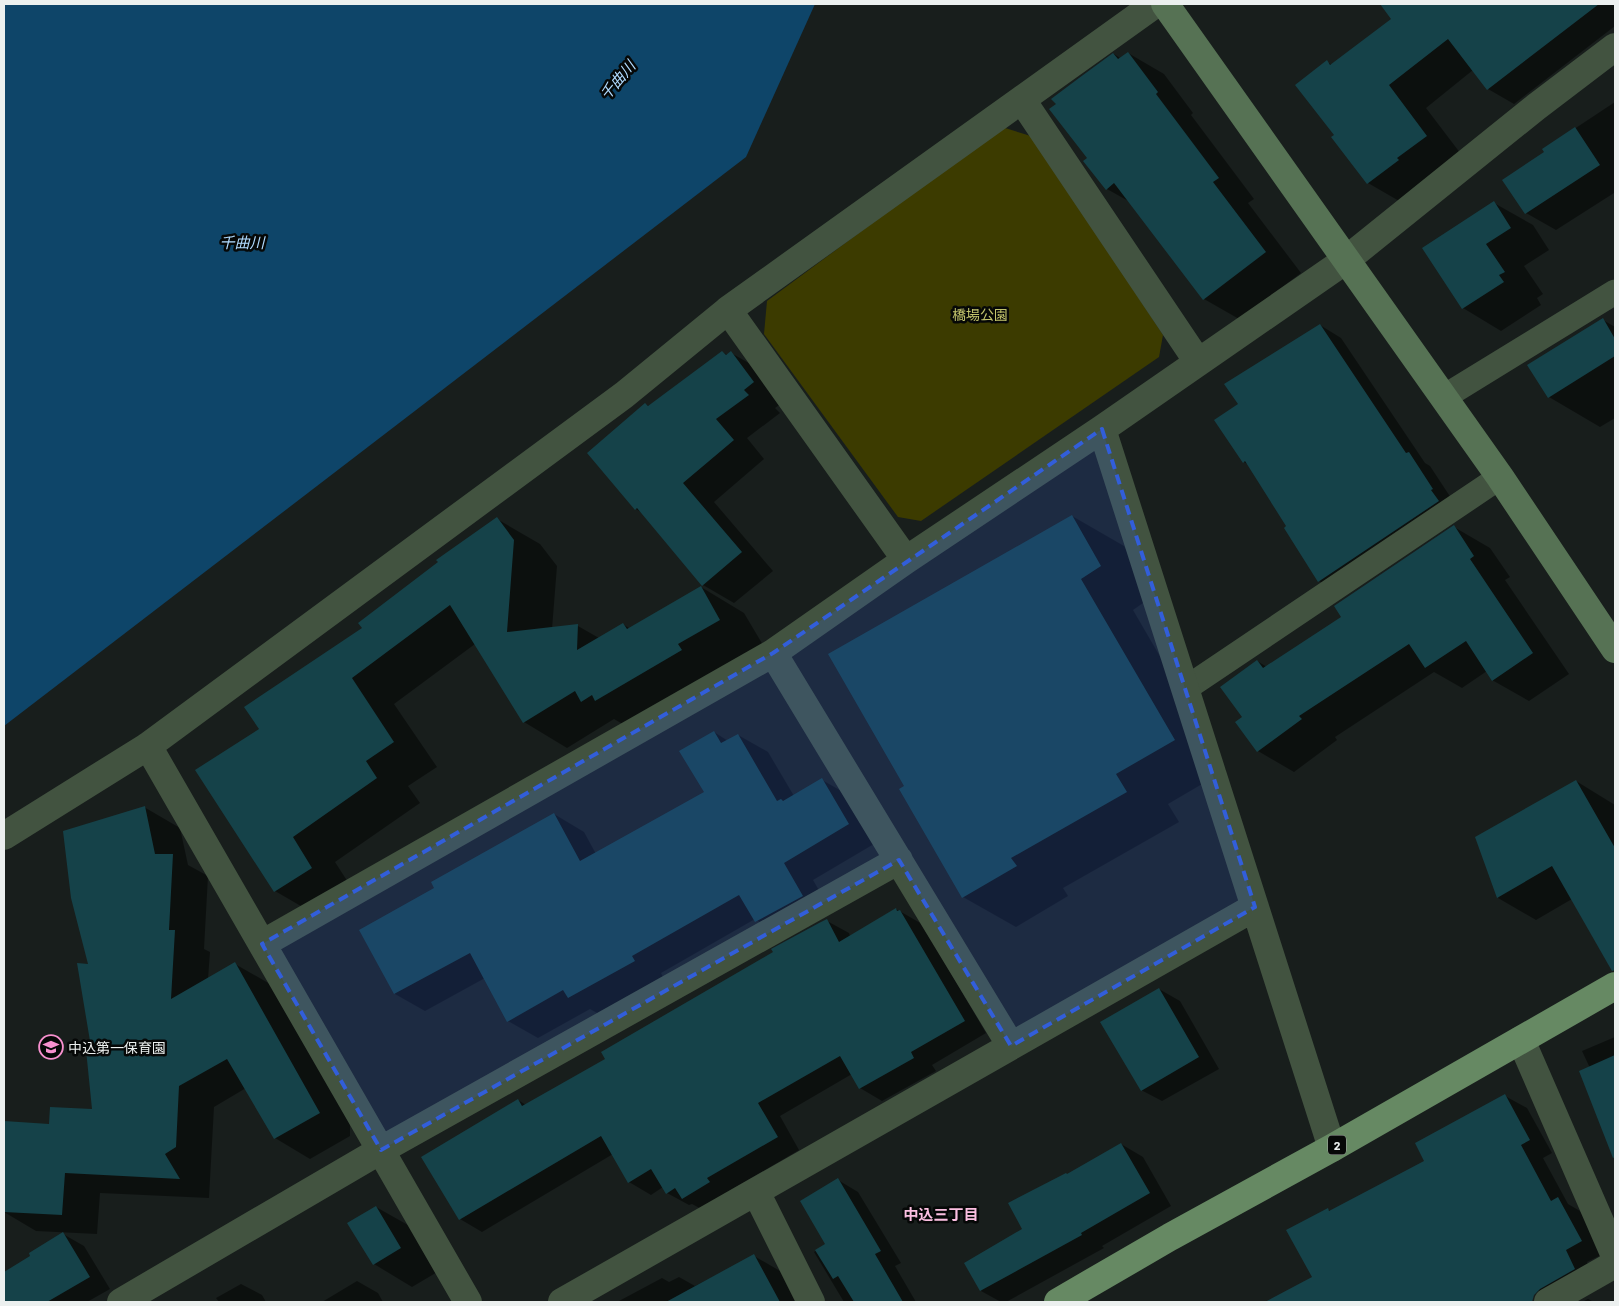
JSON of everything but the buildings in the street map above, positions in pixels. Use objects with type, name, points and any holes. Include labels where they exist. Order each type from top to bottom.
[{"type":"main road","points":[[1166,4],[1611,635]]},
{"type":"main road","name":"2","points":[[1058,1302],[1615,986]]},
{"type":"street","points":[[4,836],[148,746],[624,395],[728,310],[1155,4]]},
{"type":"street","points":[[262,944],[773,653],[1346,260],[1536,107],[1615,47]]},
{"type":"street","points":[[1022,100],[1198,362]]},
{"type":"street","points":[[728,310],[906,560]]},
{"type":"street","points":[[1102,429],[1332,1148]]},
{"type":"street","points":[[773,653],[1011,1046]]},
{"type":"street","points":[[148,746],[468,1302]]},
{"type":"street","points":[[121,1302],[381,1150],[899,860]]},
{"type":"street","points":[[562,1302],[1255,907]]},
{"type":"street","points":[[1521,1040],[1615,1256]]},
{"type":"street","points":[[756,1192],[811,1302]]},
{"type":"street","points":[[1548,1302],[1615,1264]]},
{"type":"lane","points":[[1444,397],[1615,292]]},
{"type":"lane","points":[[1185,689],[1500,477]]},
{"type":"highlighted area","points":[[1102,429],[1255,907],[1011,1046],[899,860],[381,1150],[262,944],[773,653]]},
{"type":"green space","name":"橋場公園","points":[[1002,127],[1034,137],[1163,335],[1159,357],[921,521],[898,517],[764,334],[767,301]]},
{"type":"water","name":"千曲川","points":[[4,4],[815,4],[746,157],[4,726]]},
{"type":"place","name":"中込第一保育園","points":[[51,1047]]},
{"type":"district","name":"中込三丁目","points":[[941,1214]]}]
